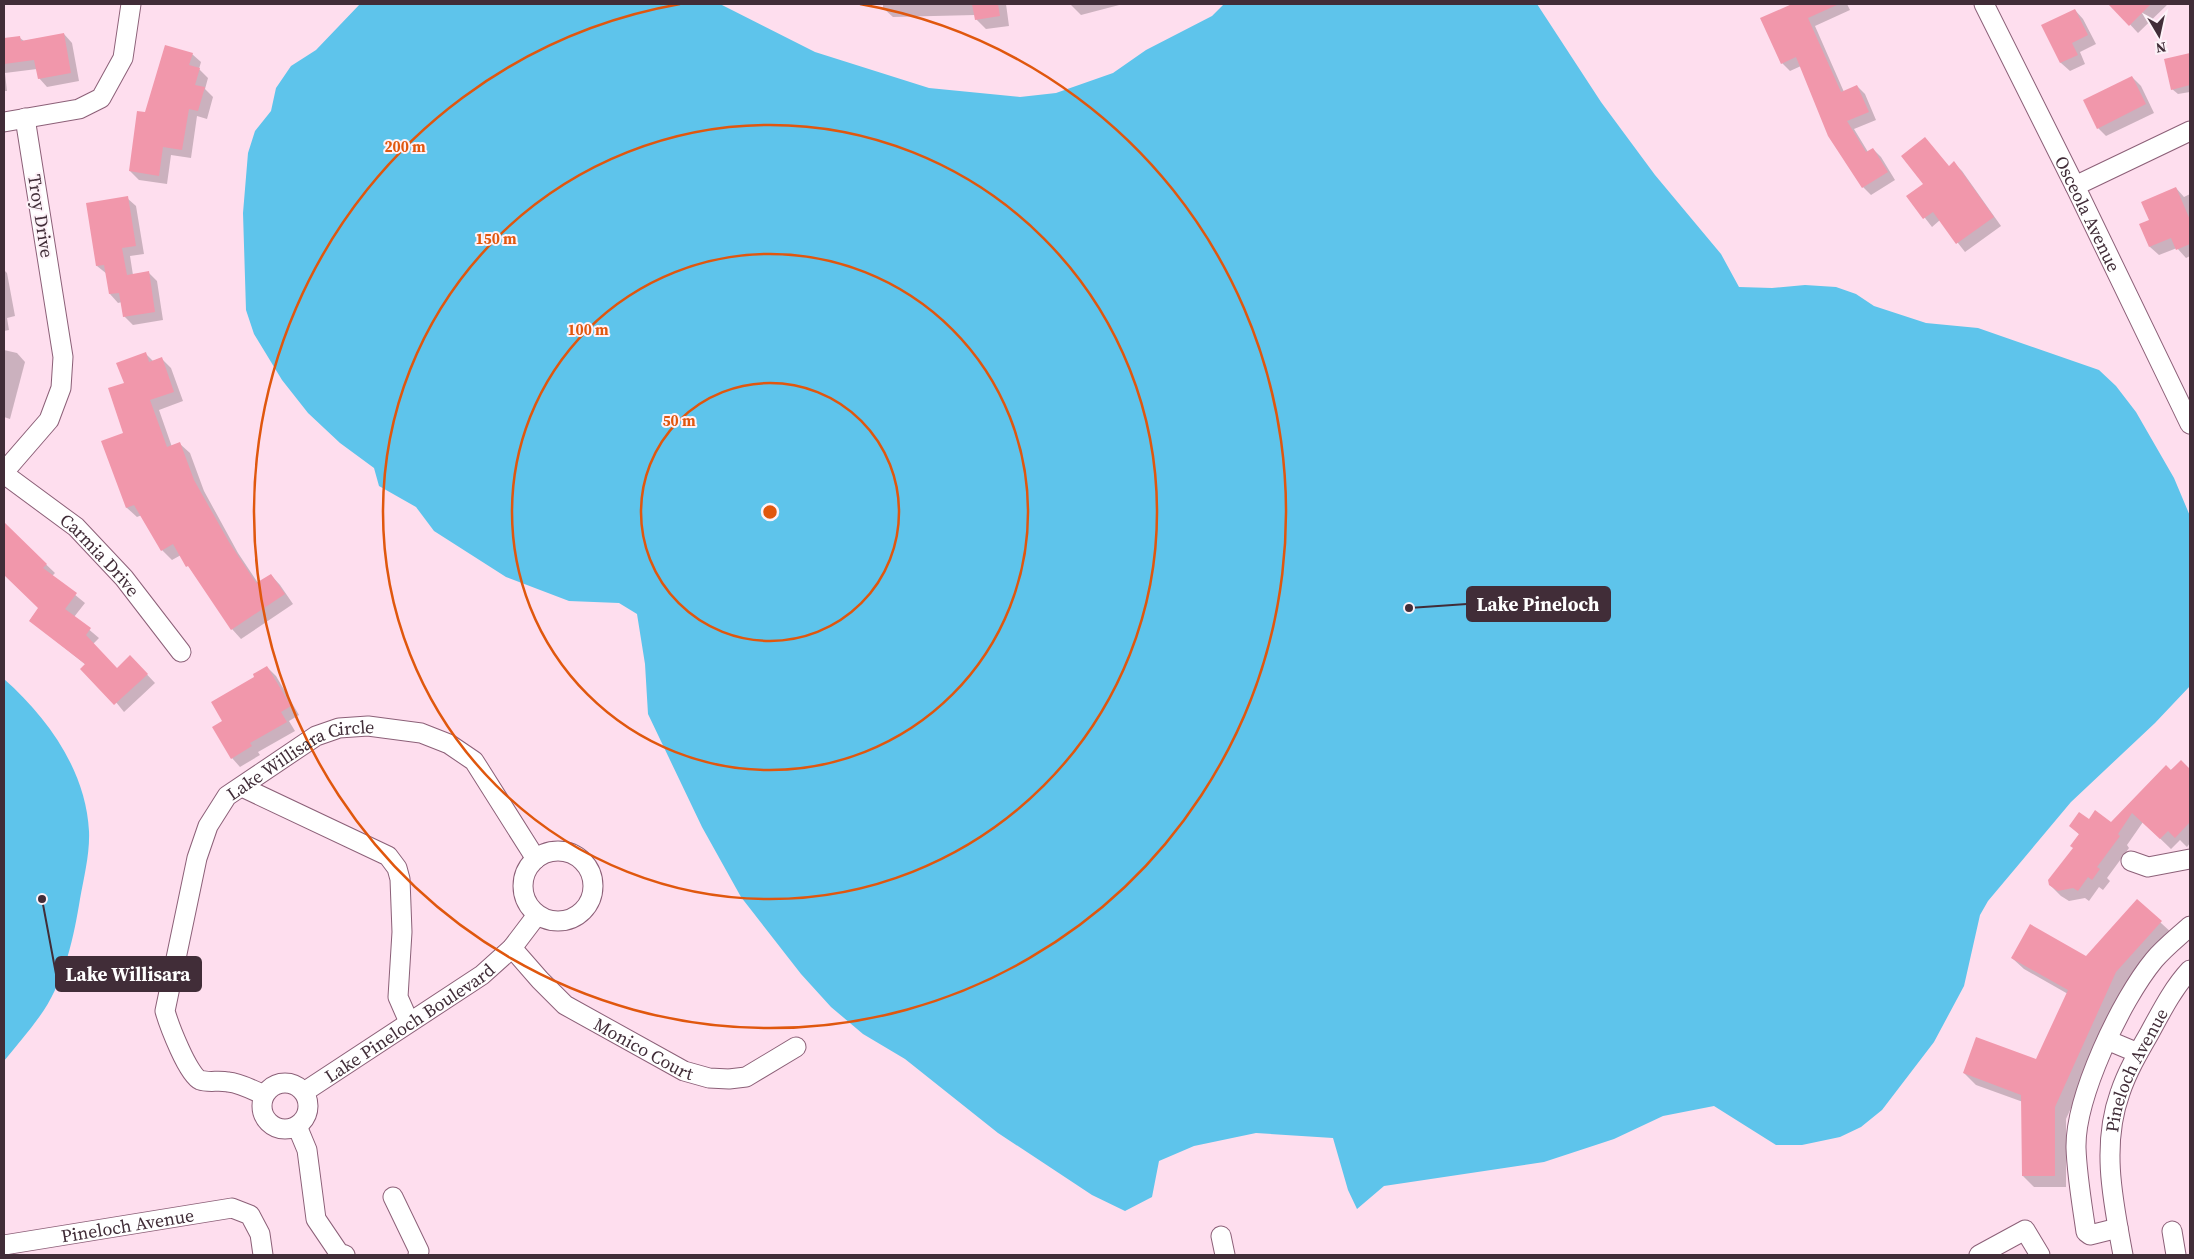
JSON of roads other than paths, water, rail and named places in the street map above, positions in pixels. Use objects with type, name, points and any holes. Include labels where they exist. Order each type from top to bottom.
[{"type":"street","points":[[4,122],[78,109],[101,98],[123,58],[131,4]]},
{"type":"street","name":"Osceola Avenue","points":[[1984,4],[2076,186],[2190,424]]},
{"type":"street","name":"Troy Drive","points":[[4,473],[49,420],[62,388],[63,357],[26,118]]},
{"type":"street","points":[[2076,186],[2190,131]]},
{"type":"street","name":"Carmia Drive","points":[[4,473],[76,527],[124,578],[181,652]]},
{"type":"street","name":"Lake Willisara Circle","points":[[264,1095],[250,1088],[228,1082],[200,1080],[193,1075],[173,1036],[165,1012],[197,858],[208,826],[227,796],[316,736],[339,728],[368,726],[421,733],[449,744],[474,761],[536,859]]},
{"type":"street","points":[[242,787],[388,856],[398,868],[402,932],[398,996],[409,1022]]},
{"type":"street","points":[[561,851],[576,856],[585,864],[593,885],[591,898],[585,908],[576,916],[560,921],[548,920],[537,915],[526,902],[523,886],[528,868],[536,859],[549,852],[561,851]]},
{"type":"street","points":[[2131,861],[2148,867],[2190,859]]},
{"type":"street","points":[[512,948],[537,915]]},
{"type":"street","points":[[2122,1255],[2118,1228],[2090,1235],[2086,1232],[2079,1186],[2076,1147],[2083,1104],[2107,1040],[2133,989],[2155,959],[2190,926]]},
{"type":"street","name":"Lake Pineloch Boulevard","points":[[304,1092],[482,974],[512,948]]},
{"type":"street","name":"Monico Court","points":[[512,948],[540,980],[566,1005],[684,1072],[709,1078],[729,1079],[746,1077],[796,1047]]},
{"type":"street","name":"Pineloch Avenue","points":[[2118,1228],[2110,1179],[2110,1140],[2115,1109],[2124,1081],[2138,1053],[2172,994],[2190,970]]},
{"type":"street","points":[[2107,1040],[2138,1053]]},
{"type":"street","points":[[283,1083],[298,1087],[304,1092],[308,1106],[307,1114],[297,1126],[288,1130],[280,1129],[266,1121],[262,1111],[264,1095],[275,1085],[283,1083]]},
{"type":"street","points":[[297,1126],[307,1150],[316,1219],[339,1253],[345,1255]]},
{"type":"street","points":[[393,1197],[419,1251],[418,1255]]},
{"type":"street","name":"Pineloch Avenue","points":[[4,1245],[232,1208],[250,1215],[260,1234],[263,1255]]},
{"type":"street","points":[[1979,1255],[2025,1230],[2040,1255]]},
{"type":"street","points":[[2172,1231],[2176,1255]]},
{"type":"street","points":[[1222,1236],[1225,1255]]},
{"type":"water","points":[[360,4],[720,4],[815,52],[929,88],[1020,97],[1056,93],[1113,73],[1146,50],[1212,16],[1224,4],[1537,4],[1601,102],[1655,175],[1721,254],[1739,287],[1772,288],[1805,285],[1836,287],[1856,294],[1874,306],[1926,323],[1978,328],[2099,370],[2116,386],[2136,412],[2174,478],[2190,516],[2190,686],[2155,723],[2071,802],[1988,901],[1980,915],[1964,986],[1934,1042],[1882,1110],[1861,1127],[1840,1137],[1802,1145],[1776,1145],[1714,1106],[1663,1116],[1614,1139],[1544,1162],[1384,1186],[1357,1209],[1348,1190],[1333,1138],[1256,1133],[1194,1146],[1159,1161],[1152,1197],[1125,1211],[1092,1195],[998,1133],[905,1059],[863,1034],[831,1007],[801,974],[741,897],[702,827],[648,714],[645,664],[637,614],[619,603],[569,601],[506,577],[434,531],[416,507],[379,486],[374,468],[340,443],[308,413],[282,380],[254,334],[246,310],[243,213],[248,153],[255,131],[271,111],[276,88],[291,66],[316,50]]},
{"type":"water","points":[[4,679],[35,711],[62,747],[81,787],[89,831],[89,848],[75,927],[68,956],[58,984],[44,1010],[4,1061]]},
{"type":"place","name":"Lake Pineloch","points":[[1409,608]]},
{"type":"place","name":"Lake Willisara","points":[[42,899]]}]
